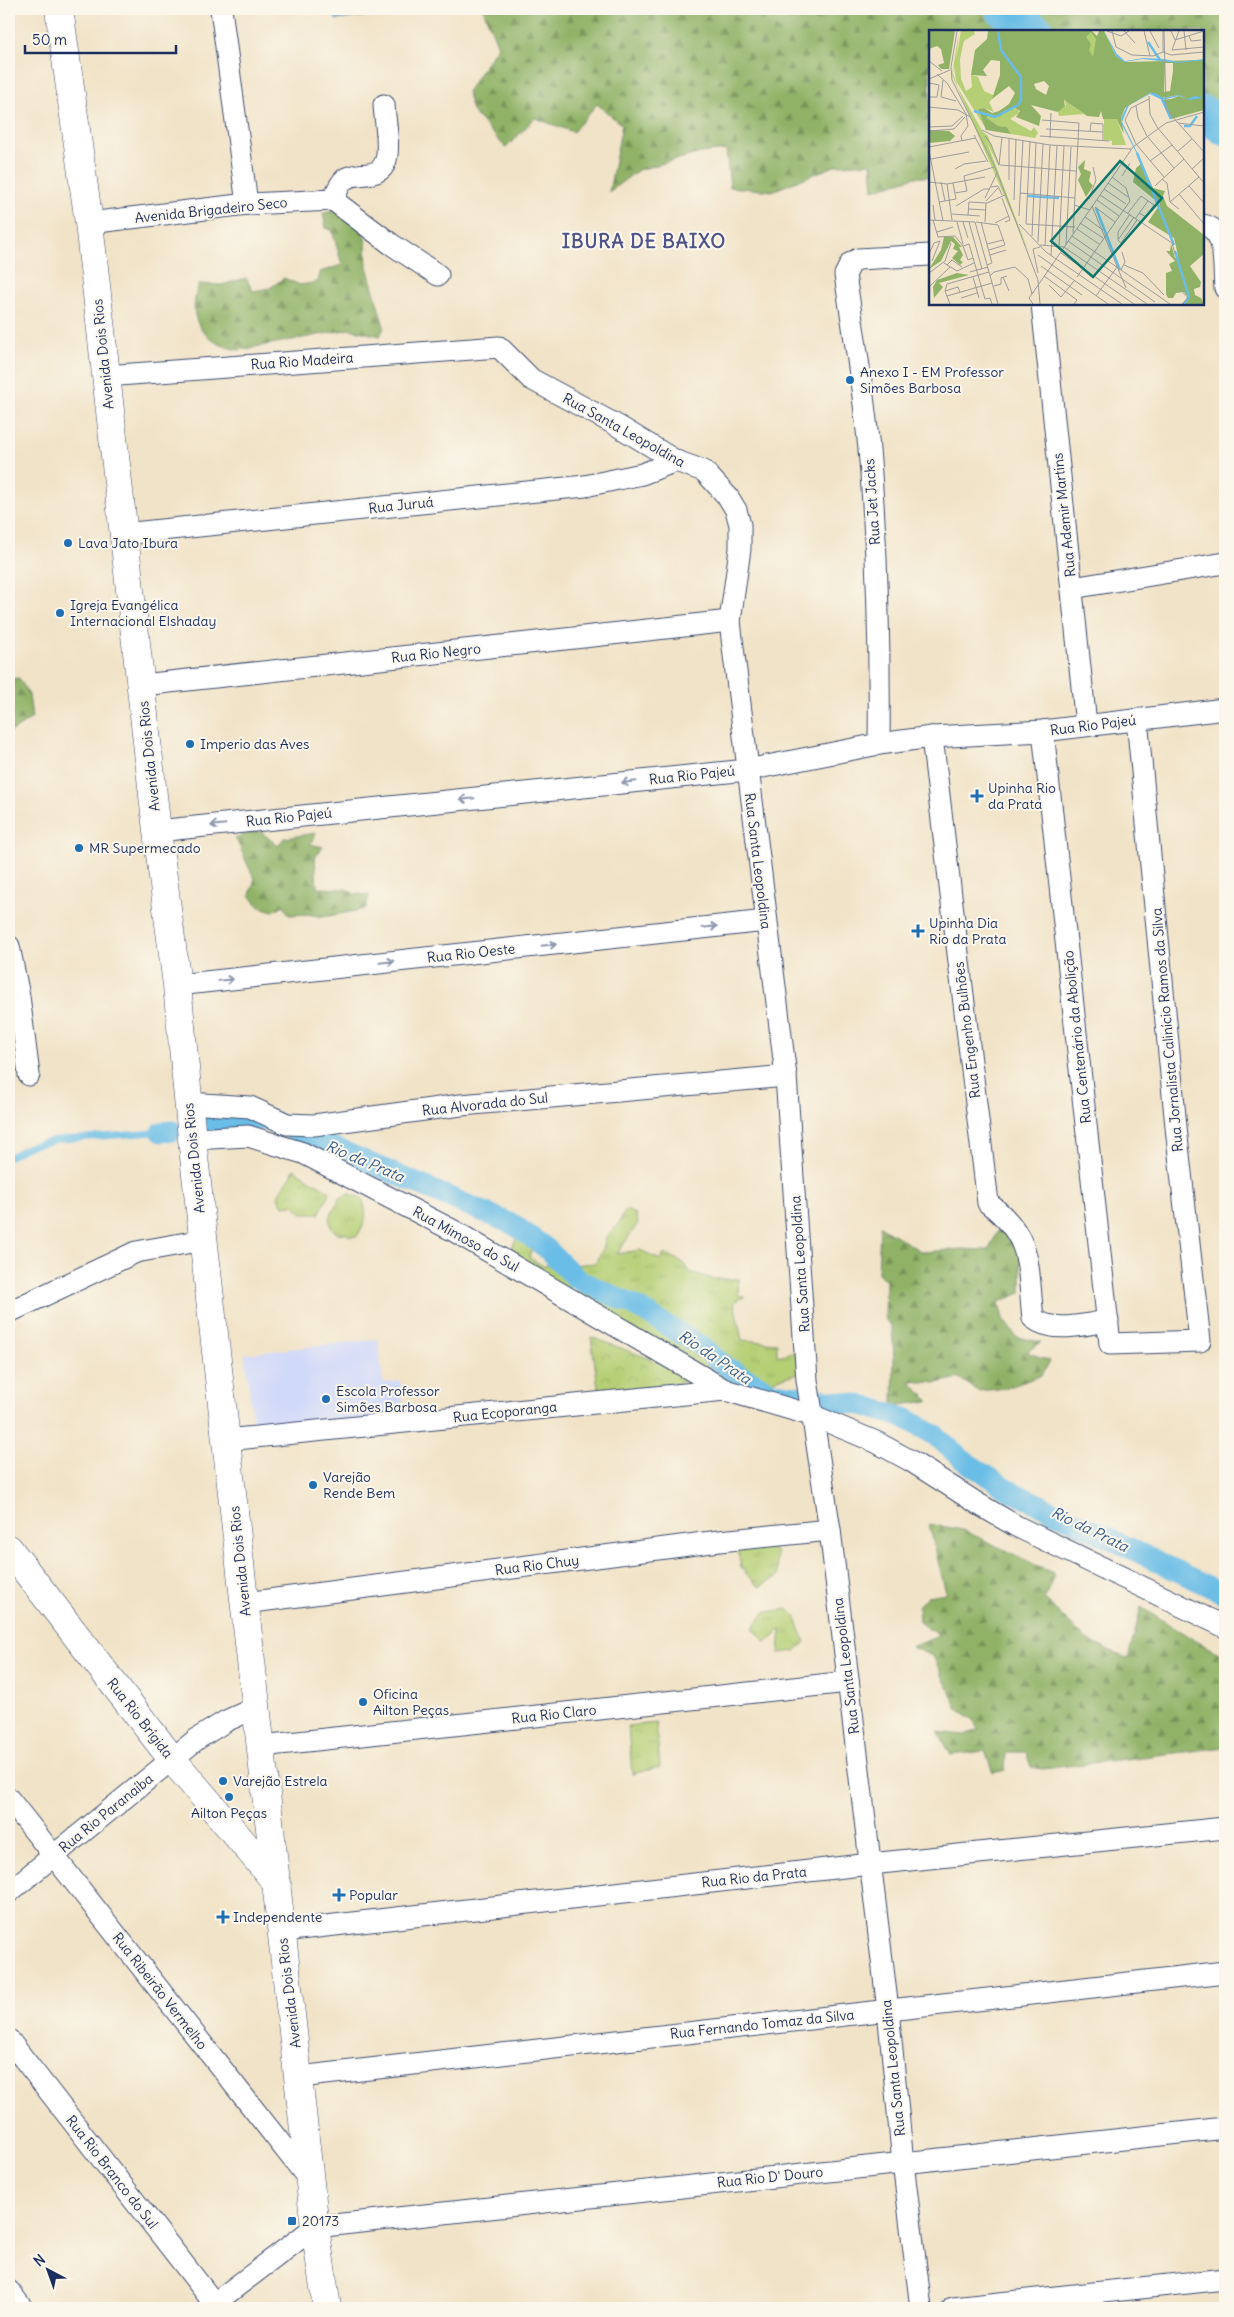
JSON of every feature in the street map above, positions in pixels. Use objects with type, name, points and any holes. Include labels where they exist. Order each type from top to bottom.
[{"type":"main road","name":"Avenida Dois Rios","points":[[59,9],[89,223],[157,831],[177,985],[203,1240],[316,2227],[327,2308]]},
{"type":"main road","name":"Rua Rio Brígida","points":[[9,1549],[172,1759],[277,1883]]},
{"type":"street","points":[[221,9],[247,204]]},
{"type":"street","points":[[384,105],[387,154],[384,164],[369,175],[348,178],[339,188],[333,200],[391,244],[438,275]]},
{"type":"street","name":"Avenida Brigadeiro Seco","points":[[89,223],[247,204],[333,200]]},
{"type":"street","points":[[1204,225],[1217,231],[1220,237],[1225,288]]},
{"type":"street","name":"Rua Jet Jacks","points":[[879,744],[880,662],[872,488],[857,352],[845,275],[851,263],[858,259],[929,255]]},
{"type":"street","name":"Rua Ademir Martins","points":[[1042,305],[1086,725]]},
{"type":"street","name":"Rua Rio Madeira","points":[[105,376],[499,347]]},
{"type":"street","name":"Rua Santa Leopoldina","points":[[499,347],[532,379],[618,426],[676,461],[704,471],[728,497],[736,510],[740,525],[741,536],[730,621],[786,1076],[808,1383],[830,1530],[888,2010],[903,2163],[921,2308]]},
{"type":"street","name":"Rua Juruá","points":[[123,534],[585,486],[642,474],[676,461]]},
{"type":"street","points":[[1072,588],[1225,563]]},
{"type":"street","name":"Rua Rio Negro","points":[[142,685],[730,621]]},
{"type":"street","name":"Rua Rio Pajeú","points":[[157,831],[747,770],[879,744],[932,737],[1042,730],[1225,709]]},
{"type":"street","name":"Rua Jornalista Calinício Ramos da Silva","points":[[1110,1344],[1200,1341],[1177,1137],[1137,720]]},
{"type":"street","name":"Rua Centenário da Abolição","points":[[1042,730],[1090,1147],[1110,1344]]},
{"type":"street","name":"Rua Engenho Bulhões","points":[[932,737],[988,1203],[1002,1213],[1018,1232],[1027,1253],[1033,1318],[1041,1324],[1060,1327],[1108,1321]]},
{"type":"street","name":"Rua Rio Oeste","points":[[177,985],[766,922]]},
{"type":"street","points":[[9,946],[19,996],[29,1075]]},
{"type":"street","name":"Rua Alvorada do Sul","points":[[188,1103],[250,1107],[287,1124],[314,1125],[461,1105],[786,1076]]},
{"type":"street","name":"Rua Mimoso do Sul","points":[[192,1139],[248,1136],[303,1153],[454,1231],[725,1390]]},
{"type":"street","points":[[9,1312],[136,1252],[203,1240]]},
{"type":"street","points":[[725,1390],[813,1412],[894,1451],[980,1506],[1064,1550],[1225,1627]]},
{"type":"street","name":"Rua Ecoporanga","points":[[226,1440],[725,1390]]},
{"type":"street","name":"Rua Rio Chuy","points":[[245,1603],[719,1541],[830,1530]]},
{"type":"street","name":"Rua Rio Claro","points":[[261,1746],[848,1682]]},
{"type":"street","name":"Rua Rio Paranaíba","points":[[9,1892],[172,1759],[211,1730],[257,1707]]},
{"type":"street","name":"Rua Ribeirão Vermelho","points":[[9,1800],[311,2182]]},
{"type":"street","name":"Rua Rio da Prata","points":[[282,1931],[870,1864],[1225,1828]]},
{"type":"street","name":"Rua Fernando Tomaz da Silva","points":[[299,2077],[1225,1972]]},
{"type":"street","name":"Rua Rio Branco do Sul","points":[[9,2040],[211,2306]]},
{"type":"street","name":"Rua Rio D' Douro","points":[[316,2227],[1225,2128]]},
{"type":"street","points":[[211,2306],[316,2227]]},
{"type":"street","points":[[953,2308],[1225,2280]]},
{"type":"street","points":[[9,2291],[22,2308]]},
{"type":"shaded area","name":"Escola Professor Simões Barbosa","points":[[378,1339],[383,1383],[400,1381],[405,1415],[254,1432],[245,1354]]},
{"type":"green space","points":[[483,9],[1225,9],[1225,110],[1217,104],[1204,101],[1204,30],[929,30],[929,177],[915,177],[873,190],[871,163],[837,165],[772,191],[730,187],[726,150],[701,153],[638,170],[609,192],[622,125],[597,104],[573,132],[535,118],[506,148],[472,111],[467,92],[498,46]]},
{"type":"green space","points":[[341,210],[362,228],[366,242],[367,267],[384,327],[380,336],[350,329],[239,350],[220,345],[205,334],[196,319],[194,310],[199,284],[222,285],[246,278],[253,291],[270,288],[284,278],[300,285],[318,282],[320,272],[342,265],[332,230],[326,228],[323,213]]},
{"type":"green space","points":[[19,678],[29,695],[32,718],[9,733],[9,679]]},
{"type":"green space","points":[[258,829],[278,846],[284,838],[316,833],[310,844],[323,847],[315,857],[317,888],[345,889],[355,894],[369,895],[366,909],[323,917],[308,914],[289,915],[284,905],[273,911],[259,907],[250,895],[255,878],[235,838]]},
{"type":"green space","points":[[294,1169],[330,1192],[319,1214],[304,1214],[293,1205],[283,1206],[278,1197]]},
{"type":"green space","points":[[348,1193],[362,1198],[365,1209],[364,1223],[357,1236],[350,1236],[345,1233],[338,1234],[332,1229],[329,1218],[339,1199]]},
{"type":"green space","points":[[626,1210],[635,1214],[638,1223],[617,1254],[640,1250],[661,1260],[664,1254],[681,1261],[690,1272],[713,1279],[739,1279],[738,1295],[745,1297],[734,1302],[742,1340],[777,1343],[777,1356],[794,1352],[802,1372],[774,1380],[756,1393],[737,1387],[578,1298],[576,1289],[571,1285],[566,1291],[508,1254],[518,1236],[533,1245],[529,1258],[545,1267],[555,1251],[573,1265],[595,1263],[603,1249],[606,1237],[617,1226]]},
{"type":"green space","points":[[880,1226],[922,1252],[961,1249],[989,1250],[998,1230],[1021,1245],[1021,1293],[999,1302],[1003,1319],[1016,1337],[1041,1342],[1027,1352],[1050,1361],[1042,1375],[1007,1388],[978,1391],[959,1378],[937,1383],[909,1381],[929,1401],[893,1406],[894,1357],[892,1327],[885,1319],[886,1281],[878,1273]]},
{"type":"green space","points":[[591,1337],[683,1371],[686,1380],[681,1383],[599,1394]]},
{"type":"green space","points":[[929,1524],[963,1530],[1055,1574],[1044,1599],[1087,1640],[1128,1659],[1141,1607],[1196,1641],[1225,1656],[1225,1747],[1042,1769],[1031,1767],[1026,1752],[1006,1752],[1005,1770],[993,1773],[985,1751],[951,1755],[938,1732],[964,1735],[978,1730],[973,1719],[958,1709],[933,1656],[911,1647],[939,1636],[919,1622],[918,1606],[927,1596],[946,1593]]},
{"type":"green space","points":[[751,1538],[776,1551],[778,1576],[759,1587],[741,1568],[738,1550]]},
{"type":"green space","points":[[788,1609],[795,1616],[805,1642],[795,1651],[779,1653],[781,1629],[766,1643],[753,1628],[765,1612]]},
{"type":"green space","points":[[656,1723],[660,1767],[632,1774],[628,1726]]},
{"type":"water","points":[[334,9],[365,9],[366,16],[336,20]]},
{"type":"waterway","name":"Rio da Prata","points":[[1003,9],[1034,30]]},
{"type":"waterway","name":"Rio da Prata","points":[[1204,114],[1225,128]]},
{"type":"waterway","name":"Rio da Prata","points":[[209,1126],[267,1119],[514,1225],[546,1248],[577,1279],[633,1305],[701,1346],[726,1367],[773,1393],[862,1405],[907,1419],[936,1436],[963,1460],[1009,1490],[1225,1594]]},
{"type":"waterway","name":"Rio da Prata","points":[[161,1132],[172,1131]]},
{"type":"waterway","name":"Rio da Prata","points":[[9,1157],[30,1146],[57,1140],[161,1132]]},
{"type":"place","name":"Anexo I - EM Professor Simões Barbosa","points":[[850,380]]},
{"type":"place","name":"Lava Jato Ibura","points":[[68,543]]},
{"type":"place","name":"Igreja Evangélica Internacional Elshaday","points":[[60,613]]},
{"type":"place","name":"Imperio das Aves","points":[[190,744]]},
{"type":"place","name":"Upinha Rio da Prata","points":[[977,796]]},
{"type":"place","name":"MR Supermecado","points":[[79,848]]},
{"type":"place","name":"Upinha Dia Rio da Prata","points":[[918,931]]},
{"type":"place","name":"Escola Professor Simões Barbosa","points":[[326,1399]]},
{"type":"place","name":"Varejão Rende Bem","points":[[313,1485]]},
{"type":"place","name":"Oficina Ailton Peças","points":[[363,1702]]},
{"type":"place","name":"Varejão Estrela","points":[[223,1781]]},
{"type":"place","name":"Ailton Peças","points":[[229,1797]]},
{"type":"place","name":"Popular","points":[[339,1895]]},
{"type":"place","name":"Independente","points":[[223,1917]]},
{"type":"place","name":"20173","points":[[292,2221]]},
{"type":"district","name":"IBURA DE BAIXO","points":[[644,241]]}]
